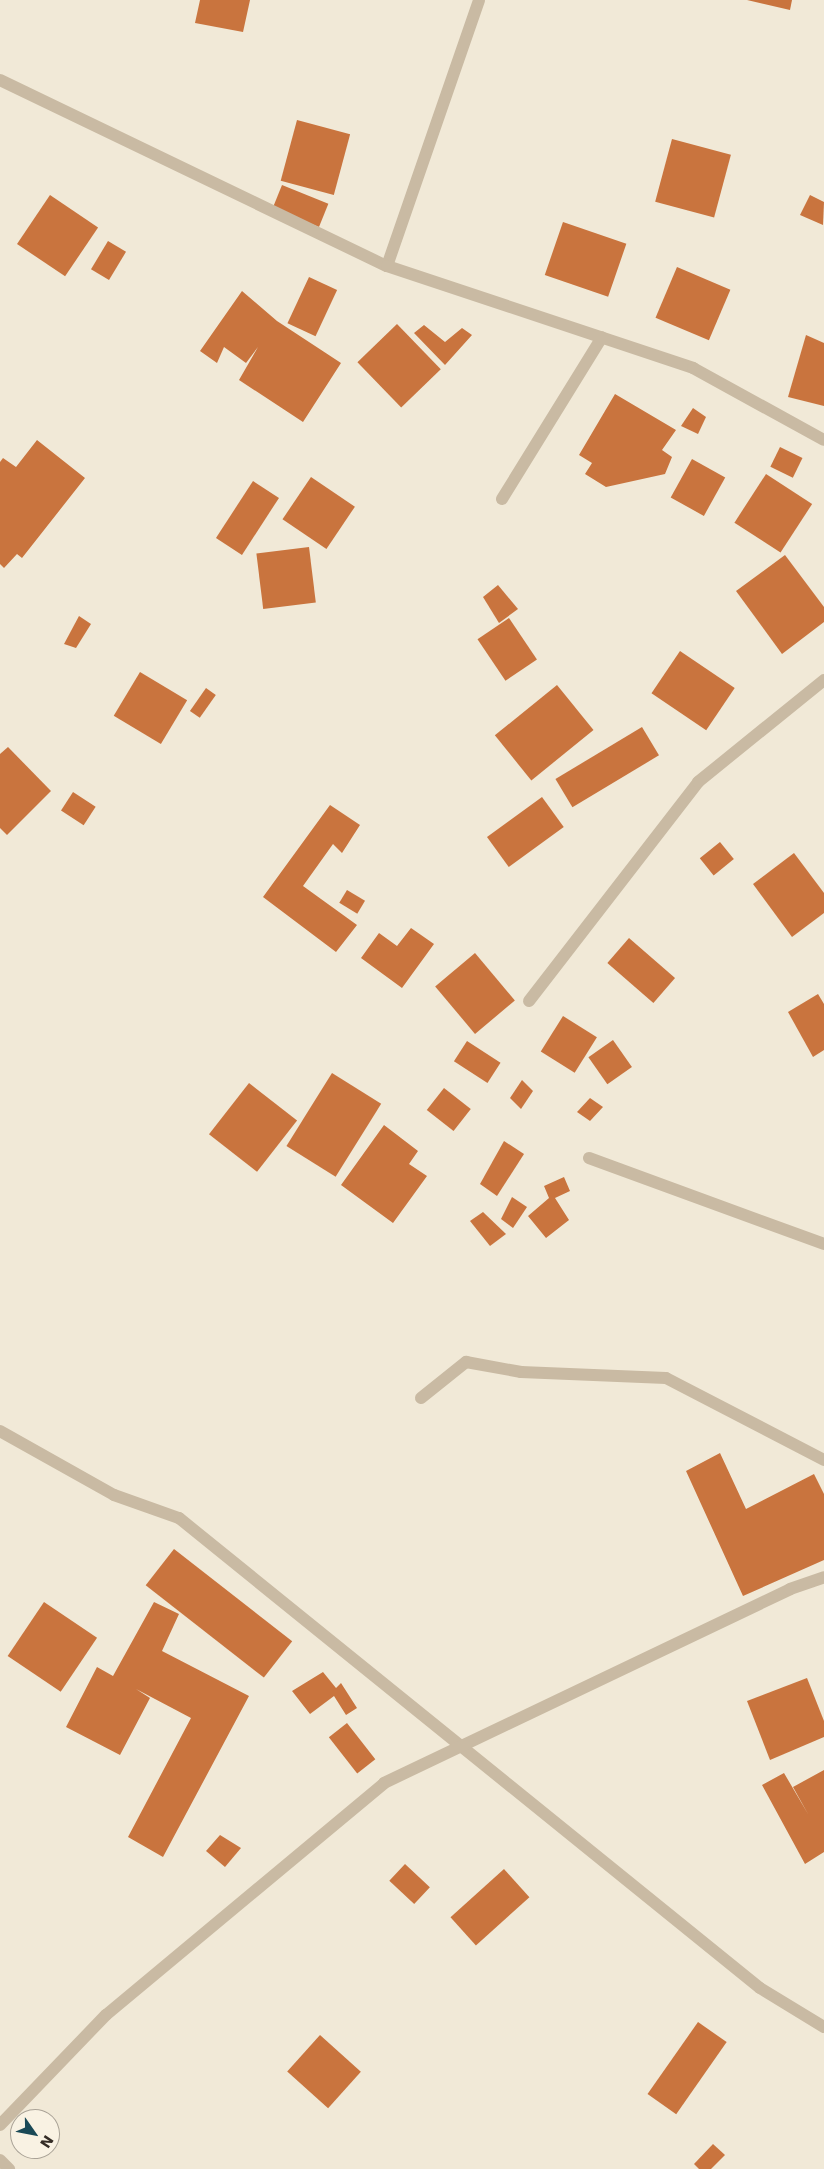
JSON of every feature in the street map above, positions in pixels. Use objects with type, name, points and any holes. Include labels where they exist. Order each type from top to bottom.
[{"type":"street","points":[[387,266],[479,0]]},
{"type":"street","points":[[0,80],[387,266],[693,368],[824,440]]},
{"type":"street","points":[[502,499],[602,337]]},
{"type":"street","points":[[529,1001],[698,782],[824,680]]},
{"type":"street","points":[[589,1158],[824,1244]]},
{"type":"street","points":[[421,1398],[466,1362],[521,1372],[666,1378],[824,1460]]},
{"type":"street","points":[[0,1432],[114,1495],[179,1518],[760,1988],[824,2027]]},
{"type":"street","points":[[0,2125],[106,2015],[376,1790],[461,1747],[790,1589],[824,1577]]},
{"type":"street","points":[[0,2160],[9,2169]]},
{"type":"building","points":[[200,0],[250,0],[243,32],[195,23]]},
{"type":"building","points":[[747,0],[792,0],[790,10]]},
{"type":"building","points":[[297,120],[350,134],[334,195],[281,181]]},
{"type":"building","points":[[672,139],[731,155],[714,218],[655,202]]},
{"type":"building","points":[[282,185],[328,204],[319,227],[273,208]]},
{"type":"building","points":[[50,195],[98,227],[65,276],[17,244]]},
{"type":"building","points":[[810,195],[824,202],[823,225],[800,215]]},
{"type":"building","points":[[563,222],[626,244],[608,297],[545,275]]},
{"type":"building","points":[[108,241],[126,252],[109,280],[91,269]]},
{"type":"building","points":[[677,267],[730,290],[709,340],[656,318]]},
{"type":"building","points":[[309,277],[337,290],[316,336],[287,323]]},
{"type":"building","points":[[242,291],[277,321],[341,363],[303,422],[239,380],[258,347],[246,363],[224,347],[217,363],[200,351]]},
{"type":"building","points":[[397,324],[441,369],[401,408],[357,362]]},
{"type":"building","points":[[424,325],[445,342],[462,328],[472,335],[445,365],[414,333]]},
{"type":"building","points":[[806,335],[824,343],[824,406],[788,397]]},
{"type":"building","points":[[615,394],[676,430],[662,450],[672,457],[665,474],[606,487],[585,474],[592,463],[579,455]]},
{"type":"building","points":[[693,408],[706,417],[698,434],[681,426]]},
{"type":"building","points":[[37,440],[85,478],[22,558],[17,554],[4,568],[0,564],[0,462],[3,458],[16,467]]},
{"type":"building","points":[[780,447],[802,458],[793,478],[770,467]]},
{"type":"building","points":[[692,459],[725,477],[704,516],[671,497]]},
{"type":"building","points":[[766,474],[812,504],[781,553],[734,523]]},
{"type":"building","points":[[311,477],[355,507],[326,549],[282,519]]},
{"type":"building","points":[[253,481],[279,498],[242,555],[216,538]]},
{"type":"building","points":[[309,547],[316,603],[263,609],[256,553]]},
{"type":"building","points":[[785,555],[824,607],[824,622],[782,654],[736,591]]},
{"type":"building","points":[[498,585],[518,609],[499,623],[483,597]]},
{"type":"building","points":[[79,616],[91,624],[76,648],[64,644]]},
{"type":"building","points":[[509,618],[537,659],[505,681],[477,639]]},
{"type":"building","points":[[680,651],[735,688],[706,730],[651,693]]},
{"type":"building","points":[[140,672],[187,700],[161,744],[114,716]]},
{"type":"building","points":[[557,685],[594,730],[531,780],[495,735]]},
{"type":"building","points":[[206,688],[216,695],[200,718],[190,711]]},
{"type":"building","points":[[642,727],[659,755],[572,807],[555,779]]},
{"type":"building","points":[[8,747],[51,791],[7,835],[0,828],[0,754]]},
{"type":"building","points":[[73,792],[96,807],[84,825],[61,810]]},
{"type":"building","points":[[542,797],[564,827],[509,867],[487,837]]},
{"type":"building","points":[[330,805],[360,825],[342,853],[333,844],[303,886],[357,925],[336,952],[263,897]]},
{"type":"building","points":[[720,842],[734,859],[714,875],[700,858]]},
{"type":"building","points":[[794,853],[824,893],[824,913],[792,937],[753,884]]},
{"type":"building","points":[[347,890],[365,901],[357,914],[339,903]]},
{"type":"building","points":[[411,928],[434,944],[402,988],[361,958],[379,933],[397,946]]},
{"type":"building","points":[[629,938],[675,978],[653,1003],[607,963]]},
{"type":"building","points":[[475,953],[515,1000],[475,1034],[435,986]]},
{"type":"building","points":[[818,994],[824,1004],[824,1050],[813,1057],[788,1012]]},
{"type":"building","points":[[563,1016],[597,1037],[575,1073],[541,1052]]},
{"type":"building","points":[[613,1040],[632,1067],[607,1084],[588,1057]]},
{"type":"building","points":[[467,1041],[501,1063],[487,1083],[454,1061]]},
{"type":"building","points":[[332,1073],[381,1104],[336,1177],[286,1146]]},
{"type":"building","points":[[522,1080],[533,1091],[521,1109],[510,1098]]},
{"type":"building","points":[[249,1083],[297,1121],[257,1172],[209,1134]]},
{"type":"building","points":[[444,1088],[471,1109],[454,1131],[427,1110]]},
{"type":"building","points":[[590,1098],[603,1107],[590,1121],[577,1112]]},
{"type":"building","points":[[384,1125],[418,1151],[409,1164],[427,1176],[393,1223],[341,1185]]},
{"type":"building","points":[[504,1141],[524,1154],[497,1196],[480,1184]]},
{"type":"building","points":[[564,1177],[570,1191],[555,1198],[569,1220],[546,1238],[528,1216],[549,1198],[544,1186]]},
{"type":"building","points":[[512,1197],[527,1207],[513,1228],[501,1219]]},
{"type":"building","points":[[483,1212],[506,1234],[490,1246],[470,1221]]},
{"type":"building","points":[[720,1453],[746,1509],[814,1474],[824,1494],[824,1560],[743,1596],[686,1471]]},
{"type":"building","points":[[174,1549],[292,1641],[264,1678],[146,1585]]},
{"type":"building","points":[[44,1602],[97,1638],[61,1692],[8,1656]]},
{"type":"building","points":[[154,1602],[179,1614],[162,1651],[249,1696],[163,1857],[128,1837],[191,1718],[136,1689],[150,1698],[120,1755],[66,1727],[97,1667],[113,1676]]},
{"type":"building","points":[[323,1672],[336,1688],[341,1683],[357,1708],[346,1715],[334,1696],[310,1714],[292,1691]]},
{"type":"building","points":[[807,1678],[824,1721],[824,1737],[770,1760],[747,1701]]},
{"type":"building","points":[[347,1723],[375,1759],[357,1773],[329,1737]]},
{"type":"building","points":[[824,1770],[824,1852],[805,1864],[762,1785],[784,1773],[808,1814],[793,1787]]},
{"type":"building","points":[[220,1835],[241,1848],[225,1867],[206,1851]]},
{"type":"building","points":[[405,1864],[430,1887],[414,1904],[389,1881]]},
{"type":"building","points":[[504,1869],[529,1897],[476,1945],[450,1917]]},
{"type":"building","points":[[698,2022],[727,2042],[676,2114],[648,2094]]},
{"type":"building","points":[[320,2035],[361,2072],[328,2108],[287,2071]]},
{"type":"building","points":[[713,2144],[725,2155],[711,2169],[699,2169],[694,2164]]}]
